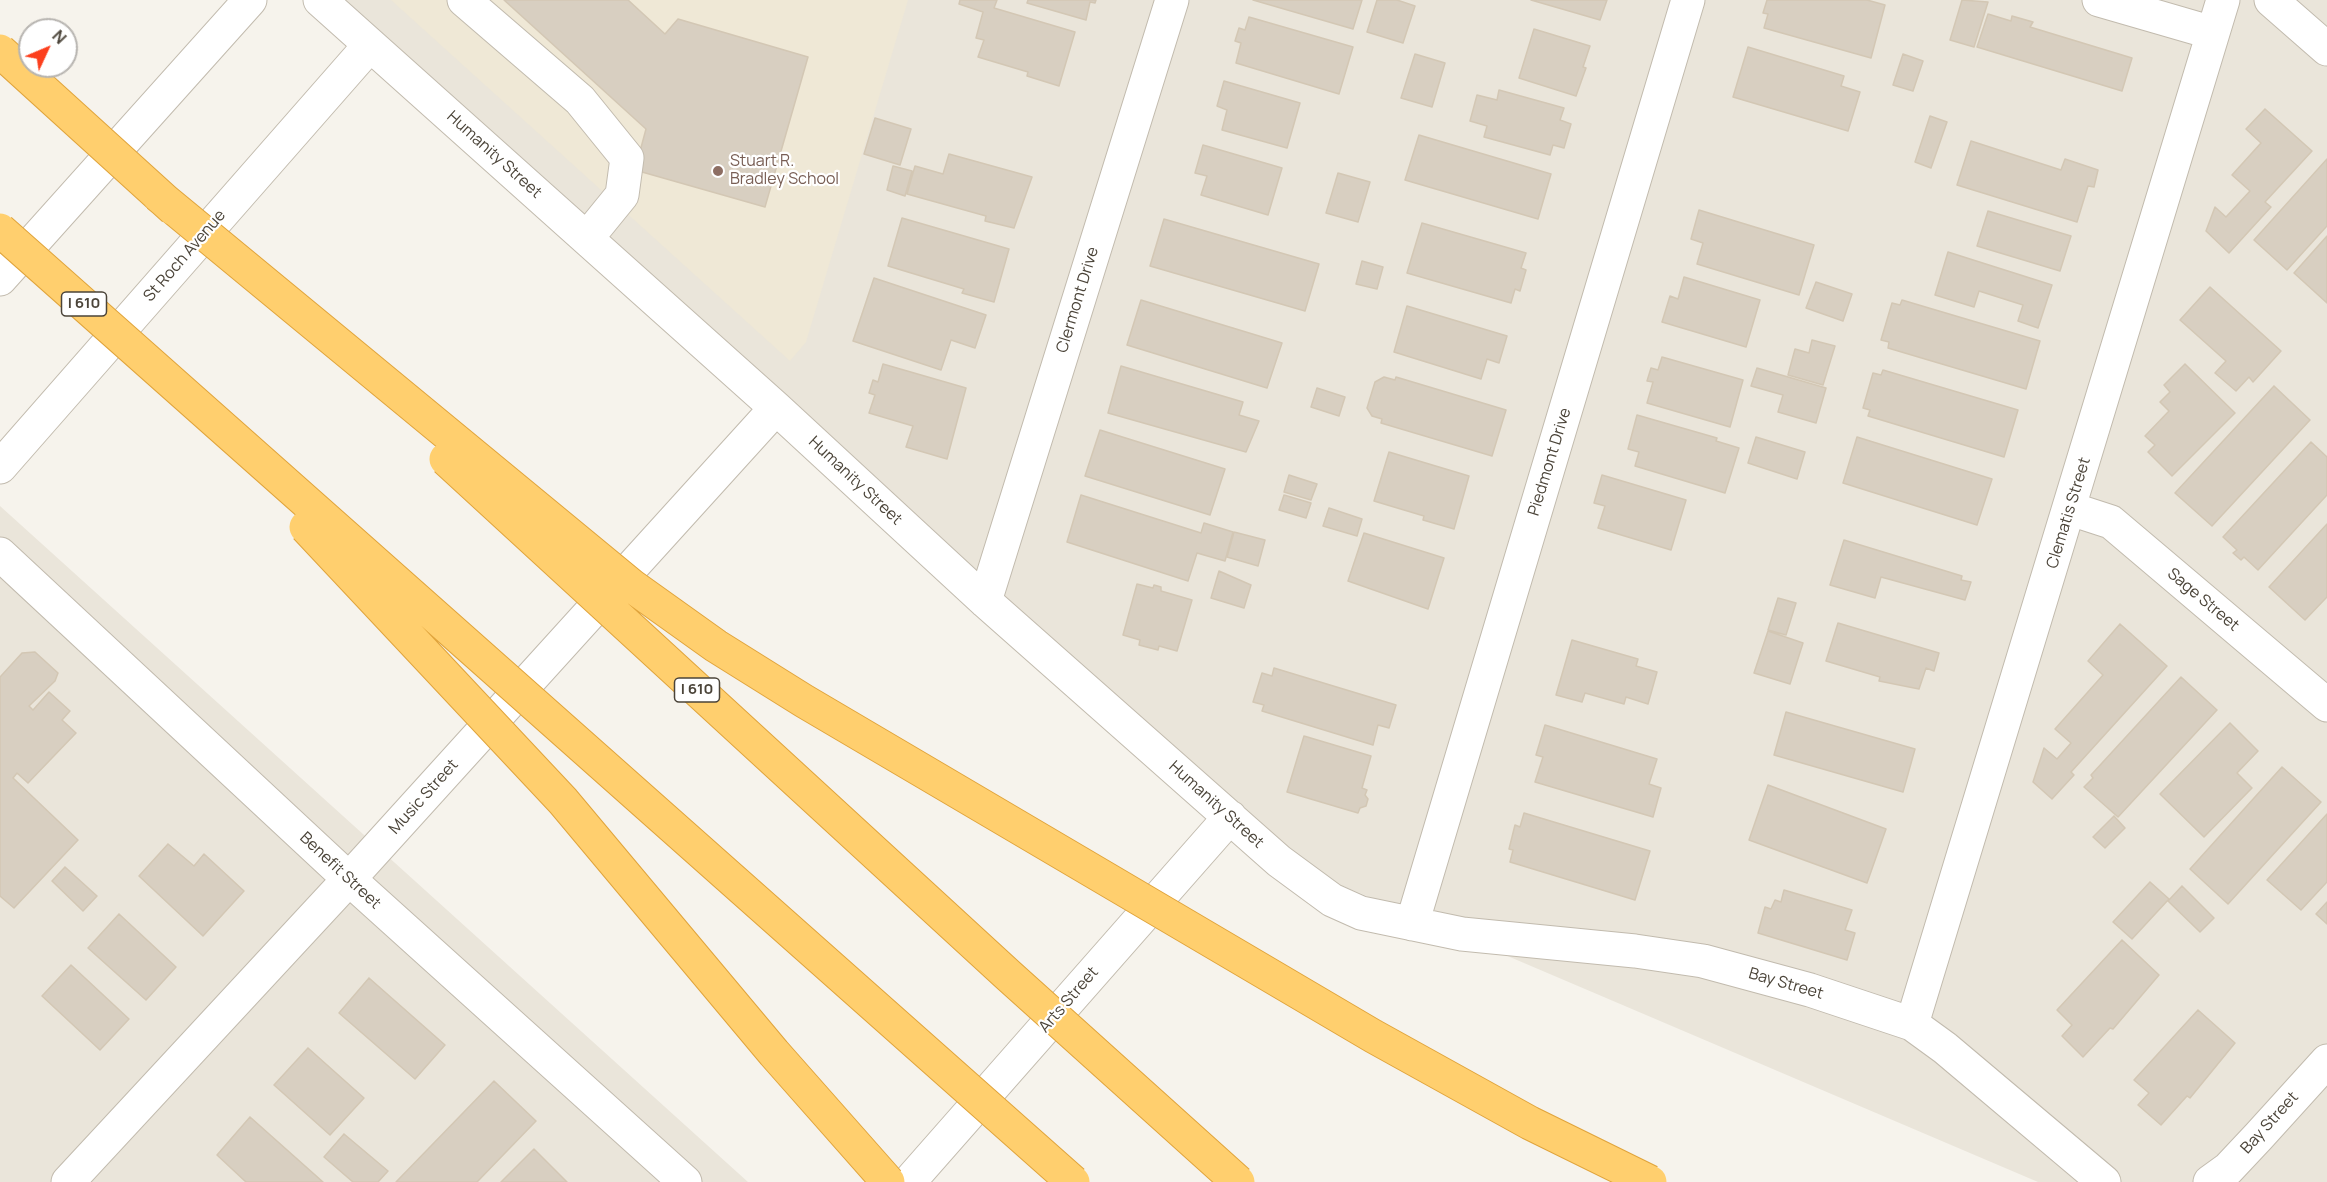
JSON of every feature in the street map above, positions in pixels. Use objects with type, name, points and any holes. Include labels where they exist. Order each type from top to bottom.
[{"type":"highway","name":"I 610","points":[[0,51],[1008,975],[1238,1182]]},
{"type":"highway","points":[[158,195],[632,586],[716,646],[804,701],[1373,1036],[1530,1123],[1650,1182]]},
{"type":"highway","name":"I 610","points":[[0,230],[1073,1182]]},
{"type":"highway","points":[[167,379],[563,801],[774,1053],[888,1182]]},
{"type":"street","points":[[0,279],[250,0]]},
{"type":"street","name":"Humanity Street","points":[[320,0],[776,408],[985,601],[1279,861],[1332,900],[1361,913],[1412,924]]},
{"type":"street","points":[[464,0],[579,100],[627,158],[622,195],[587,238]]},
{"type":"street","name":"Clermont Drive","points":[[985,601],[1172,0]]},
{"type":"street","name":"Piedmont Drive","points":[[1412,924],[1688,0]]},
{"type":"street","points":[[2099,0],[2213,33]]},
{"type":"street","name":"Clematis Street","points":[[1912,1024],[2223,0]]},
{"type":"street","points":[[2271,0],[2327,49]]},
{"type":"street","name":"St Roch Avenue","points":[[0,467],[370,45]]},
{"type":"street","name":"Music Street","points":[[68,1182],[349,879],[776,408]]},
{"type":"street","name":"Sage Street","points":[[2070,509],[2111,522],[2327,705]]},
{"type":"street","name":"Benefit Street","points":[[0,555],[349,879],[685,1182]]},
{"type":"street","name":"Arts Street","points":[[909,1182],[1230,817]]},
{"type":"street","name":"Bay Street","points":[[1412,924],[1462,934],[1635,951],[1702,961],[1810,990],[1912,1024],[1945,1048],[2104,1182]]},
{"type":"street","name":"Bay Street","points":[[2210,1182],[2228,1169],[2259,1137],[2327,1061]]},
{"type":"shaded area","points":[[310,0],[2327,0],[2327,1182],[2038,1182],[1247,845]]},
{"type":"shaded area","name":"Stuart R. Bradley School","points":[[391,0],[908,0],[806,342],[790,361]]},
{"type":"shaded area","points":[[0,506],[748,1182],[0,1182]]},
{"type":"building","points":[[504,0],[628,0],[665,34],[678,19],[808,57],[765,207],[635,170],[646,129]]},
{"type":"building","points":[[960,0],[997,0],[994,8],[1075,32],[1059,86],[1027,76],[1028,72],[978,57],[984,40],[976,38],[983,12],[959,4]]},
{"type":"building","points":[[1028,0],[1096,0],[1095,3],[1090,2],[1086,20],[1027,3]]},
{"type":"building","points":[[1253,0],[1362,0],[1353,29]]},
{"type":"building","points":[[1377,0],[1397,0],[1415,6],[1403,43],[1367,32]]},
{"type":"building","points":[[1531,0],[1607,0],[1600,20]]},
{"type":"building","points":[[1767,0],[1867,0],[1885,5],[1871,58],[1764,28],[1768,14],[1763,13]]},
{"type":"building","points":[[1962,0],[1988,2],[1974,47],[1950,40]]},
{"type":"building","points":[[1988,14],[2011,21],[2012,16],[2033,22],[2030,27],[2132,58],[2122,91],[1977,47]]},
{"type":"building","points":[[1249,17],[1353,47],[1339,94],[1236,63],[1241,43],[1235,41],[1239,28],[1245,30]]},
{"type":"building","points":[[1534,29],[1590,46],[1583,67],[1586,68],[1576,96],[1519,78]]},
{"type":"building","points":[[1748,47],[1844,76],[1841,86],[1860,92],[1848,131],[1733,97]]},
{"type":"building","points":[[1415,54],[1445,63],[1432,107],[1401,98]]},
{"type":"building","points":[[1903,54],[1923,61],[1913,91],[1893,85]]},
{"type":"building","points":[[1224,81],[1300,103],[1287,148],[1222,130],[1227,110],[1217,106]]},
{"type":"building","points":[[1499,90],[1564,108],[1560,120],[1571,124],[1564,148],[1553,145],[1550,155],[1484,137],[1487,126],[1470,121],[1477,95],[1497,100]]},
{"type":"building","points":[[2265,109],[2312,151],[2265,202],[2271,207],[2229,253],[2206,231],[2215,207],[2226,217],[2250,191],[2232,175],[2261,143],[2246,129]]},
{"type":"building","points":[[1930,116],[1947,122],[1931,168],[1915,162]]},
{"type":"building","points":[[875,118],[911,129],[900,165],[864,154]]},
{"type":"building","points":[[1419,135],[1551,174],[1538,219],[1405,180]]},
{"type":"building","points":[[1971,141],[2061,170],[2065,159],[2098,170],[2094,187],[2088,186],[2077,222],[1957,185]]},
{"type":"building","points":[[1203,145],[1282,168],[1268,215],[1201,195],[1207,176],[1195,173]]},
{"type":"building","points":[[949,154],[1032,177],[1014,228],[985,221],[986,216],[907,194],[915,166],[943,174]]},
{"type":"building","points":[[2327,159],[2327,226],[2287,270],[2254,240]]},
{"type":"building","points":[[893,166],[912,171],[905,196],[887,190]]},
{"type":"building","points":[[1338,173],[1370,182],[1358,222],[1326,213]]},
{"type":"building","points":[[1699,210],[1814,245],[1799,295],[1697,264],[1703,243],[1691,239]]},
{"type":"building","points":[[1988,211],[2071,236],[2060,271],[1977,246]]},
{"type":"building","points":[[902,218],[1009,249],[994,302],[962,293],[964,289],[888,266]]},
{"type":"building","points":[[1164,219],[1319,264],[1305,311],[1150,266]]},
{"type":"building","points":[[1422,223],[1526,253],[1521,268],[1526,270],[1520,291],[1515,289],[1511,303],[1407,273]]},
{"type":"building","points":[[2327,236],[2327,303],[2294,273]]},
{"type":"building","points":[[1948,252],[2052,285],[2038,328],[2018,321],[2023,305],[1979,291],[1974,307],[1935,295]]},
{"type":"building","points":[[1362,261],[1383,267],[1377,289],[1356,284]]},
{"type":"building","points":[[1684,277],[1760,300],[1746,347],[1662,322],[1670,296],[1678,299]]},
{"type":"building","points":[[874,278],[986,315],[975,348],[951,340],[941,370],[853,341]]},
{"type":"building","points":[[1816,282],[1852,294],[1843,321],[1806,308]]},
{"type":"building","points":[[2210,287],[2281,351],[2253,382],[2249,377],[2236,391],[2215,373],[2226,361],[2180,320]]},
{"type":"building","points":[[1141,300],[1282,343],[1267,388],[1127,345]]},
{"type":"building","points":[[1902,300],[2040,341],[2026,389],[1888,348],[1889,342],[1881,340],[1892,303],[1900,305]]},
{"type":"building","points":[[1407,306],[1507,336],[1499,363],[1487,359],[1481,379],[1394,352]]},
{"type":"building","points":[[1812,340],[1835,346],[1823,385],[1788,375],[1795,349],[1809,353]]},
{"type":"building","points":[[1662,357],[1743,380],[1730,427],[1647,403],[1653,382],[1647,381],[1651,368],[1658,370]]},
{"type":"building","points":[[883,364],[966,388],[947,459],[906,447],[913,426],[869,413],[875,395],[869,393],[873,380],[878,382]]},
{"type":"building","points":[[2185,364],[2235,413],[2172,476],[2148,452],[2155,445],[2145,436],[2169,411],[2160,402],[2170,392],[2164,385]]},
{"type":"building","points":[[1121,366],[1243,402],[1239,415],[1259,421],[1246,452],[1108,413]]},
{"type":"building","points":[[1757,368],[1826,388],[1816,423],[1778,412],[1783,395],[1751,386]]},
{"type":"building","points":[[1883,370],[2018,410],[2004,457],[1868,416],[1870,410],[1863,408],[1873,373],[1881,375]]},
{"type":"building","points":[[1384,377],[1395,380],[1396,377],[1506,410],[1492,456],[1381,423],[1382,419],[1372,416],[1367,408],[1375,382]]},
{"type":"building","points":[[2274,386],[2310,420],[2212,526],[2175,493]]},
{"type":"building","points":[[1317,388],[1345,397],[1339,416],[1311,407]]},
{"type":"building","points":[[1637,415],[1717,438],[1716,441],[1739,448],[1725,493],[1635,466],[1639,452],[1628,449]]},
{"type":"building","points":[[1100,430],[1225,469],[1210,515],[1085,476]]},
{"type":"building","points":[[1756,437],[1805,452],[1797,479],[1748,463]]},
{"type":"building","points":[[1857,437],[1992,479],[1977,525],[1843,483]]},
{"type":"building","points":[[2311,442],[2327,457],[2327,495],[2258,570],[2244,557],[2241,560],[2233,553],[2237,550],[2223,537]]},
{"type":"building","points":[[1389,452],[1469,476],[1454,529],[1423,520],[1424,516],[1374,501]]},
{"type":"building","points":[[1289,475],[1317,484],[1311,500],[1284,492]]},
{"type":"building","points":[[1602,475],[1686,500],[1671,550],[1598,528],[1605,506],[1594,503]]},
{"type":"building","points":[[1081,495],[1201,533],[1204,523],[1233,532],[1225,561],[1197,553],[1188,581],[1067,542]]},
{"type":"building","points":[[1284,495],[1311,503],[1306,518],[1279,510]]},
{"type":"building","points":[[1329,508],[1362,519],[1357,536],[1323,526]]},
{"type":"building","points":[[2327,524],[2327,597],[2305,620],[2269,587]]},
{"type":"building","points":[[1234,532],[1265,540],[1258,566],[1227,557]]},
{"type":"building","points":[[1364,533],[1444,558],[1428,609],[1348,581]]},
{"type":"building","points":[[1844,540],[1962,576],[1961,580],[1971,582],[1965,600],[1881,577],[1875,598],[1830,585]]},
{"type":"building","points":[[1219,571],[1251,585],[1244,608],[1211,598]]},
{"type":"building","points":[[1137,584],[1153,588],[1154,585],[1161,587],[1161,591],[1192,600],[1177,651],[1159,646],[1158,650],[1139,645],[1140,640],[1123,635]]},
{"type":"building","points":[[1778,598],[1796,603],[1786,635],[1768,630]]},
{"type":"building","points":[[1838,623],[1939,653],[1934,671],[1926,668],[1919,689],[1879,681],[1880,677],[1826,661]]},
{"type":"building","points":[[2120,624],[2167,666],[2071,772],[2074,775],[2052,799],[2033,782],[2044,748],[2057,759],[2071,743],[2055,729],[2103,675],[2088,661]]},
{"type":"building","points":[[1768,631],[1803,643],[1790,684],[1754,673]]},
{"type":"building","points":[[1572,640],[1638,659],[1636,666],[1657,672],[1648,704],[1626,697],[1624,704],[1585,693],[1582,702],[1556,695]]},
{"type":"building","points":[[35,652],[58,673],[55,681],[29,706],[33,710],[49,692],[70,711],[62,720],[76,733],[28,783],[17,773],[13,778],[78,840],[14,908],[0,896],[0,677],[22,653]]},
{"type":"building","points":[[1274,668],[1396,705],[1389,728],[1378,725],[1373,745],[1262,711],[1264,705],[1253,702],[1262,673],[1272,676]]},
{"type":"building","points":[[2181,677],[2217,710],[2118,817],[2084,787],[2093,778],[2091,775]]},
{"type":"building","points":[[1786,712],[1915,749],[1903,792],[1774,755]]},
{"type":"building","points":[[2230,723],[2258,751],[2237,773],[2252,788],[2204,837],[2160,794]]},
{"type":"building","points":[[1545,725],[1657,759],[1649,784],[1661,788],[1653,817],[1535,782],[1543,757],[1536,755]]},
{"type":"building","points":[[1304,736],[1371,756],[1362,788],[1367,790],[1365,795],[1368,799],[1366,806],[1360,808],[1358,813],[1287,792]]},
{"type":"building","points":[[2282,767],[2321,802],[2228,904],[2190,869]]},
{"type":"building","points":[[1768,785],[1886,829],[1867,883],[1749,840]]},
{"type":"building","points":[[1524,813],[1650,851],[1635,900],[1510,862],[1513,850],[1509,849],[1515,825],[1520,827]]},
{"type":"building","points":[[2327,814],[2327,882],[2301,910],[2267,880]]},
{"type":"building","points":[[2114,816],[2125,828],[2105,848],[2093,837]]},
{"type":"building","points":[[168,844],[194,866],[204,854],[244,891],[203,936],[139,876]]},
{"type":"building","points":[[65,867],[97,896],[83,911],[52,881]]},
{"type":"building","points":[[2150,882],[2169,899],[2132,939],[2113,922]]},
{"type":"building","points":[[2182,886],[2214,918],[2200,932],[2168,901]]},
{"type":"building","points":[[1784,890],[1852,910],[1845,930],[1855,933],[1847,960],[1758,933],[1765,907],[1771,909],[1775,900],[1781,902]]},
{"type":"building","points":[[2327,902],[2327,924],[2316,914]]},
{"type":"building","points":[[119,914],[176,967],[146,1000],[88,948]]},
{"type":"building","points":[[2122,940],[2159,975],[2113,1029],[2110,1028],[2083,1057],[2062,1036],[2072,1025],[2057,1010]]},
{"type":"building","points":[[71,965],[129,1019],[100,1050],[42,996]]},
{"type":"building","points":[[369,978],[445,1045],[415,1079],[339,1013]]},
{"type":"building","points":[[2198,1010],[2235,1043],[2190,1098],[2187,1096],[2161,1125],[2138,1105],[2149,1093],[2134,1080]]},
{"type":"building","points":[[308,1048],[364,1098],[330,1135],[274,1085]]},
{"type":"building","points":[[494,1081],[536,1121],[477,1182],[396,1182]]},
{"type":"building","points":[[250,1117],[323,1182],[246,1182],[217,1155]]},
{"type":"building","points":[[344,1134],[388,1171],[378,1182],[353,1182],[324,1157]]},
{"type":"building","points":[[534,1149],[567,1182],[501,1182]]},
{"type":"place","name":"Stuart R. Bradley School","points":[[718,171]]}]
